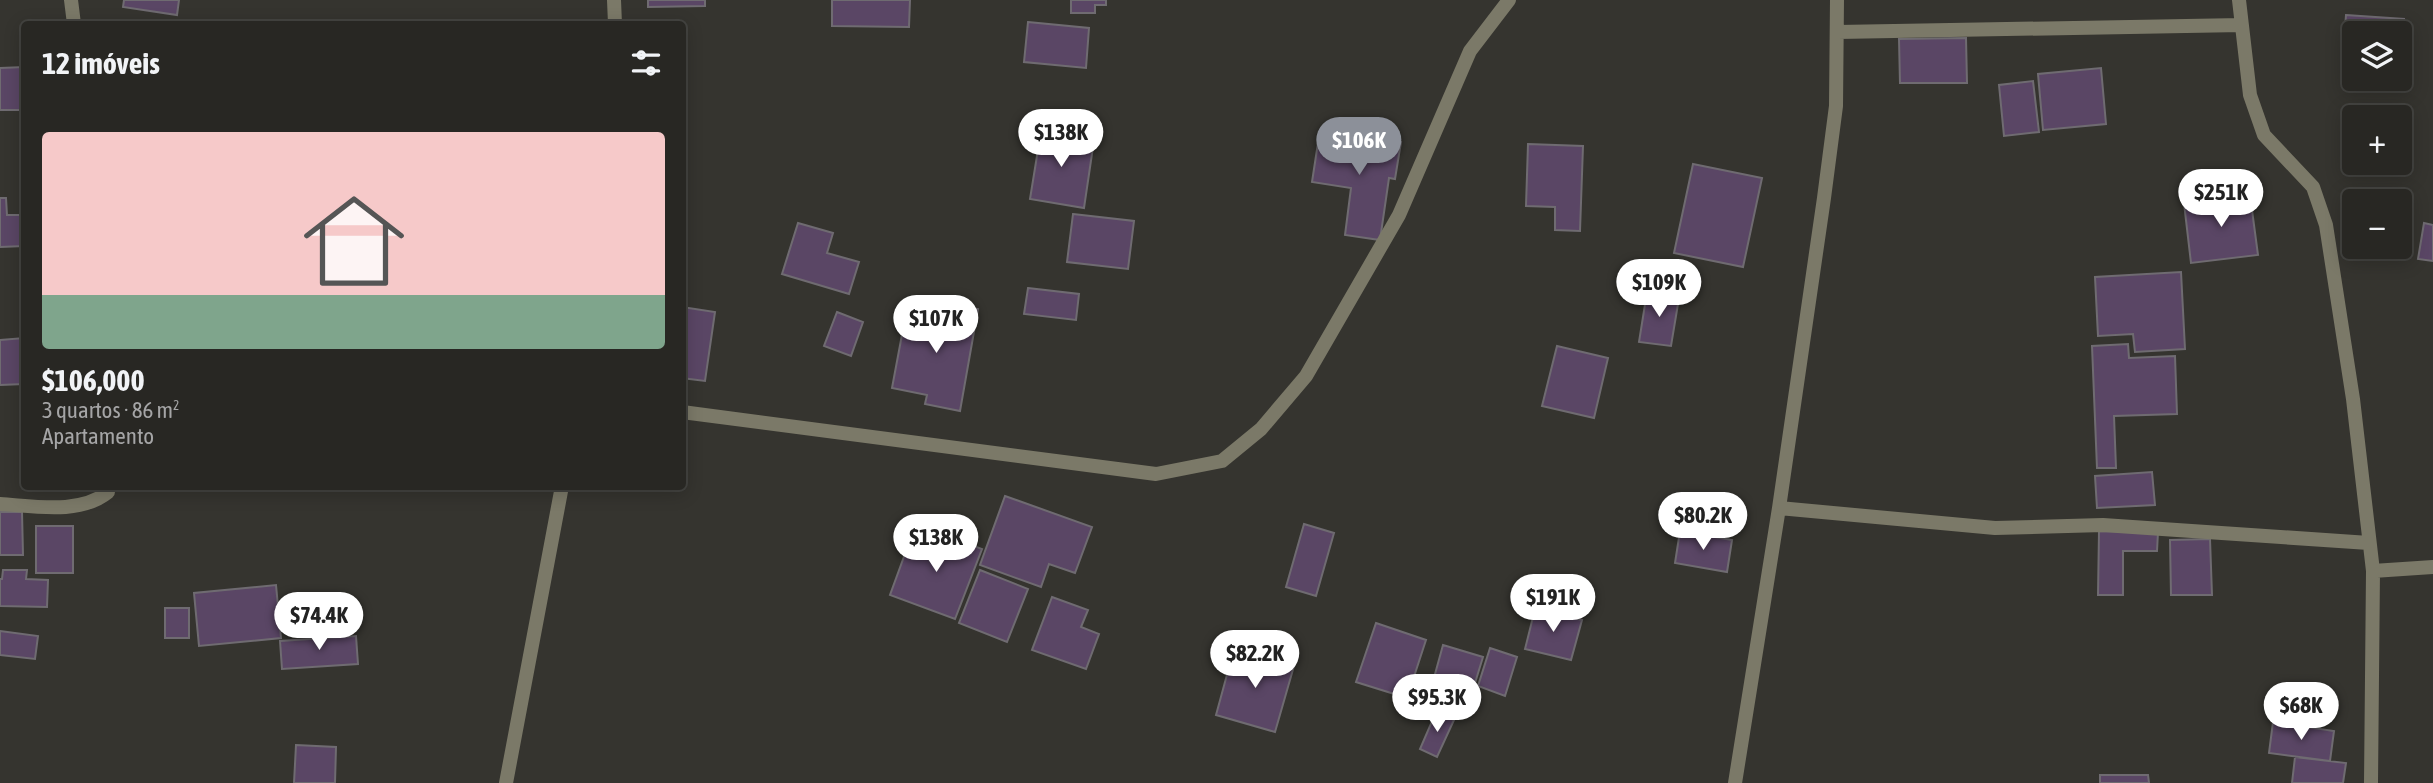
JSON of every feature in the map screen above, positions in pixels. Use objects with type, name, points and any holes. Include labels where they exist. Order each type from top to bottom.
[{"type":"street","points":[[71,0],[74,21]]},
{"type":"street","points":[[614,0],[615,21]]},
{"type":"street","points":[[686,413],[1156,474],[1222,461],[1261,429],[1306,376],[1399,215],[1470,51],[1509,0]]},
{"type":"street","points":[[1735,783],[1779,508],[1836,106],[1837,0]]},
{"type":"street","points":[[2239,0],[2250,95],[2264,135],[2313,187],[2326,225],[2353,399],[2373,571],[2371,783]]},
{"type":"street","points":[[1838,32],[2242,25]]},
{"type":"street","points":[[0,503],[79,506],[97,501],[108,490]]},
{"type":"street","points":[[506,783],[561,490]]},
{"type":"street","points":[[1779,508],[1994,528],[2103,525],[2370,542]]},
{"type":"street","points":[[2373,571],[2433,567]]},
{"type":"building","points":[[124,0],[179,0],[177,15],[123,7]]},
{"type":"building","points":[[648,0],[705,0],[705,6],[648,7]]},
{"type":"building","points":[[832,0],[910,0],[909,27],[832,26]]},
{"type":"building","points":[[1071,0],[1106,0],[1106,5],[1095,5],[1095,13],[1071,13]]},
{"type":"building","points":[[2346,15],[2404,19],[2404,21],[2346,21]]},
{"type":"building","points":[[1028,22],[1089,28],[1086,68],[1024,62]]},
{"type":"building","points":[[1966,38],[1967,83],[1900,83],[1899,39]]},
{"type":"building","points":[[21,67],[21,110],[0,110],[0,68]]},
{"type":"building","points":[[2101,68],[2106,124],[2043,130],[2038,74]]},
{"type":"building","points":[[2033,81],[2039,132],[2004,136],[1999,85]]},
{"type":"building","points":[[1042,125],[1067,129],[1065,142],[1093,147],[1084,208],[1030,199]]},
{"type":"building","points":[[1320,130],[1401,142],[1395,179],[1389,178],[1380,240],[1345,235],[1351,188],[1312,182]]},
{"type":"building","points":[[1528,144],[1583,146],[1580,231],[1555,230],[1555,207],[1526,206]]},
{"type":"building","points":[[1693,164],[1762,178],[1743,267],[1674,253]]},
{"type":"building","points":[[2250,195],[2258,255],[2191,263],[2184,203]]},
{"type":"building","points":[[0,198],[6,198],[7,215],[21,215],[21,246],[0,247]]},
{"type":"building","points":[[1073,214],[1134,221],[1128,269],[1067,262]]},
{"type":"building","points":[[798,223],[833,233],[827,253],[859,262],[849,294],[782,274]]},
{"type":"building","points":[[2424,223],[2433,225],[2433,261],[2418,259]]},
{"type":"building","points":[[2181,272],[2185,349],[2135,352],[2133,334],[2098,336],[2095,277]]},
{"type":"building","points":[[1028,288],[1079,294],[1076,320],[1024,314]]},
{"type":"building","points":[[1647,292],[1679,298],[1671,346],[1639,342]]},
{"type":"building","points":[[947,304],[978,309],[960,411],[925,404],[927,395],[892,388],[907,308],[945,315]]},
{"type":"building","points":[[686,308],[715,312],[705,381],[686,379]]},
{"type":"building","points":[[837,312],[863,322],[851,356],[824,346]]},
{"type":"building","points":[[21,338],[21,384],[0,385],[0,340]]},
{"type":"building","points":[[2128,344],[2129,358],[2175,356],[2177,414],[2114,416],[2116,468],[2097,468],[2092,346]]},
{"type":"building","points":[[1557,346],[1608,358],[1594,418],[1542,406]]},
{"type":"building","points":[[2152,472],[2155,505],[2097,508],[2095,476]]},
{"type":"building","points":[[1005,496],[1092,527],[1075,573],[1049,564],[1041,587],[980,565]]},
{"type":"building","points":[[0,512],[22,512],[23,555],[0,555]]},
{"type":"building","points":[[1304,524],[1334,533],[1316,596],[1286,587]]},
{"type":"building","points":[[36,526],[73,526],[73,573],[36,573]]},
{"type":"building","points":[[1680,531],[1732,540],[1727,572],[1675,563]]},
{"type":"building","points":[[2099,531],[2158,532],[2157,551],[2123,551],[2123,595],[2098,595]]},
{"type":"building","points":[[913,532],[942,542],[945,535],[982,549],[955,619],[890,595]]},
{"type":"building","points":[[2210,539],[2212,595],[2171,595],[2170,540]]},
{"type":"building","points":[[3,570],[27,570],[26,579],[48,580],[47,607],[0,606],[0,579]]},
{"type":"building","points":[[980,570],[1028,589],[1007,642],[959,623]]},
{"type":"building","points":[[276,585],[281,638],[199,646],[194,593]]},
{"type":"building","points":[[1052,597],[1088,610],[1081,627],[1099,634],[1086,669],[1032,650]]},
{"type":"building","points":[[165,608],[189,608],[189,638],[165,638]]},
{"type":"building","points":[[1535,609],[1582,620],[1571,660],[1525,649]]},
{"type":"building","points":[[1376,623],[1426,640],[1407,698],[1356,682]]},
{"type":"building","points":[[0,631],[38,636],[35,659],[0,655]]},
{"type":"building","points":[[356,636],[358,664],[282,669],[280,641]]},
{"type":"building","points":[[1443,645],[1483,657],[1471,696],[1432,685]]},
{"type":"building","points":[[1490,648],[1517,657],[1505,696],[1478,686]]},
{"type":"building","points":[[1234,649],[1294,666],[1275,732],[1216,715]]},
{"type":"building","points":[[1436,712],[1454,720],[1437,757],[1420,749]]},
{"type":"building","points":[[2273,722],[2334,731],[2330,761],[2269,753]]},
{"type":"building","points":[[296,745],[336,747],[335,783],[294,783]]},
{"type":"building","points":[[2295,757],[2346,763],[2343,783],[2292,783]]},
{"type":"building","points":[[2100,775],[2148,775],[2149,783],[2100,783]]}]
